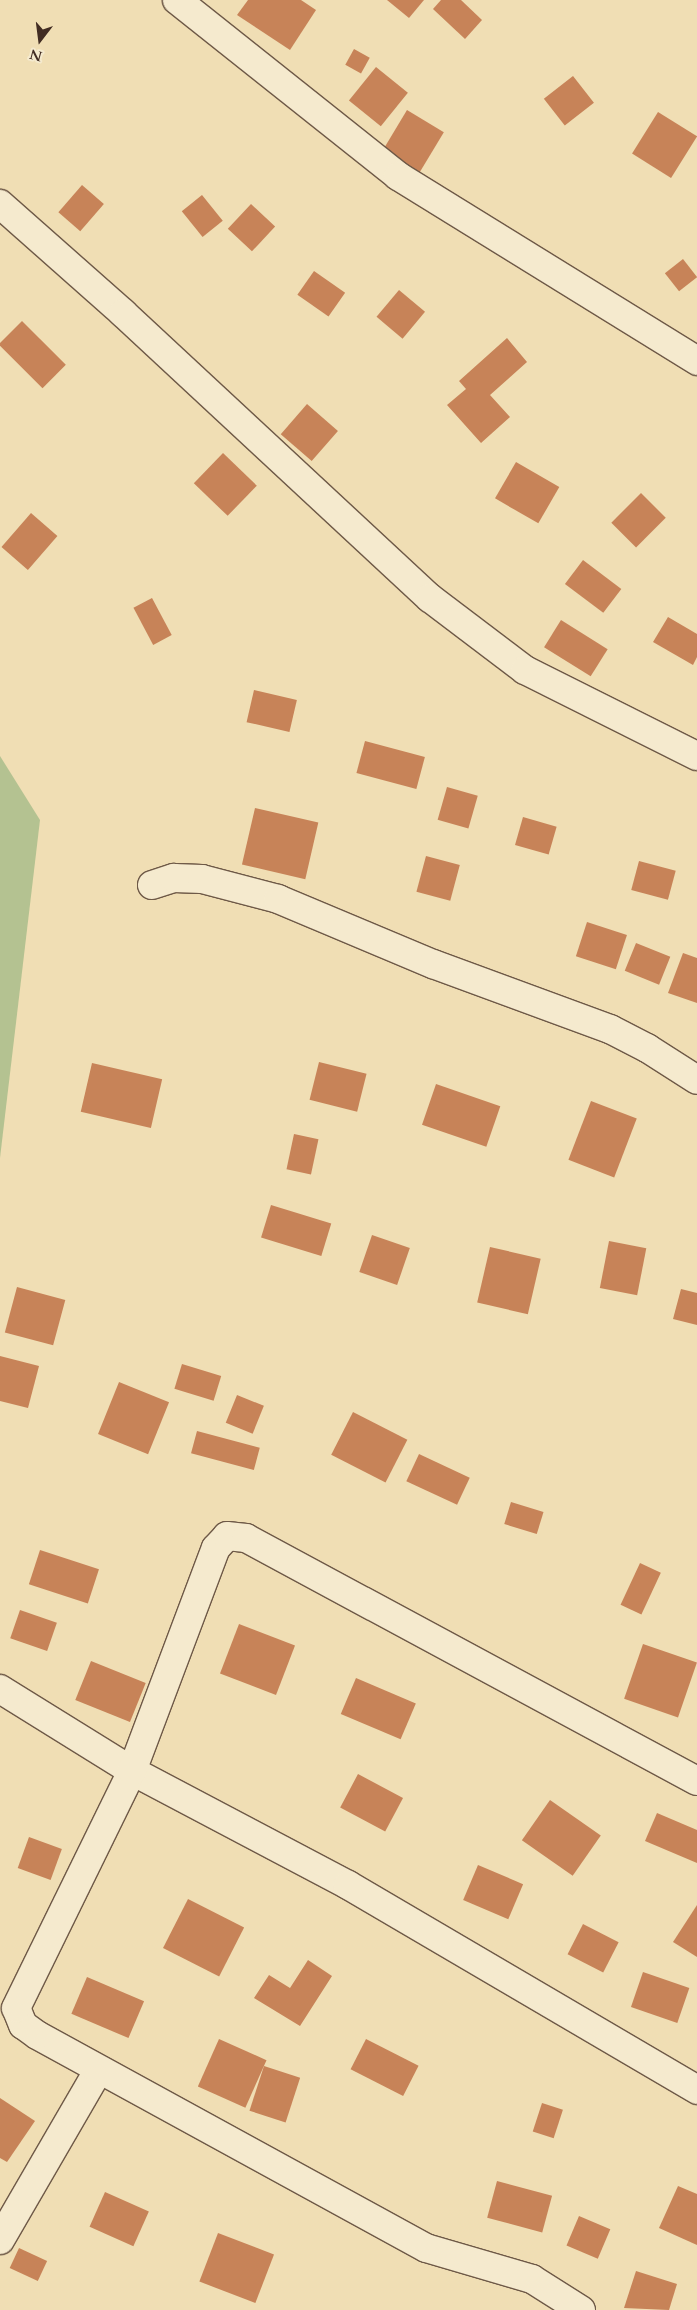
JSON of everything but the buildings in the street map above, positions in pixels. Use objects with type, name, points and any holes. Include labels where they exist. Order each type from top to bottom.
[{"type":"street","points":[[177,0],[398,176],[697,361]]},
{"type":"street","points":[[0,204],[123,313],[430,598],[524,670],[697,756]]},
{"type":"street","points":[[152,885],[174,878],[202,878],[278,899],[433,964],[610,1029],[647,1048],[697,1080]]},
{"type":"street","points":[[581,2310],[532,2279],[426,2248],[98,2071],[23,2025],[16,2008],[132,1771],[216,1548],[227,1536],[246,1538],[697,1781]]},
{"type":"street","points":[[0,1689],[132,1771],[348,1885],[697,2090]]},
{"type":"street","points":[[0,2240],[98,2071]]},
{"type":"green space","points":[[0,756],[40,820],[0,1158]]}]
